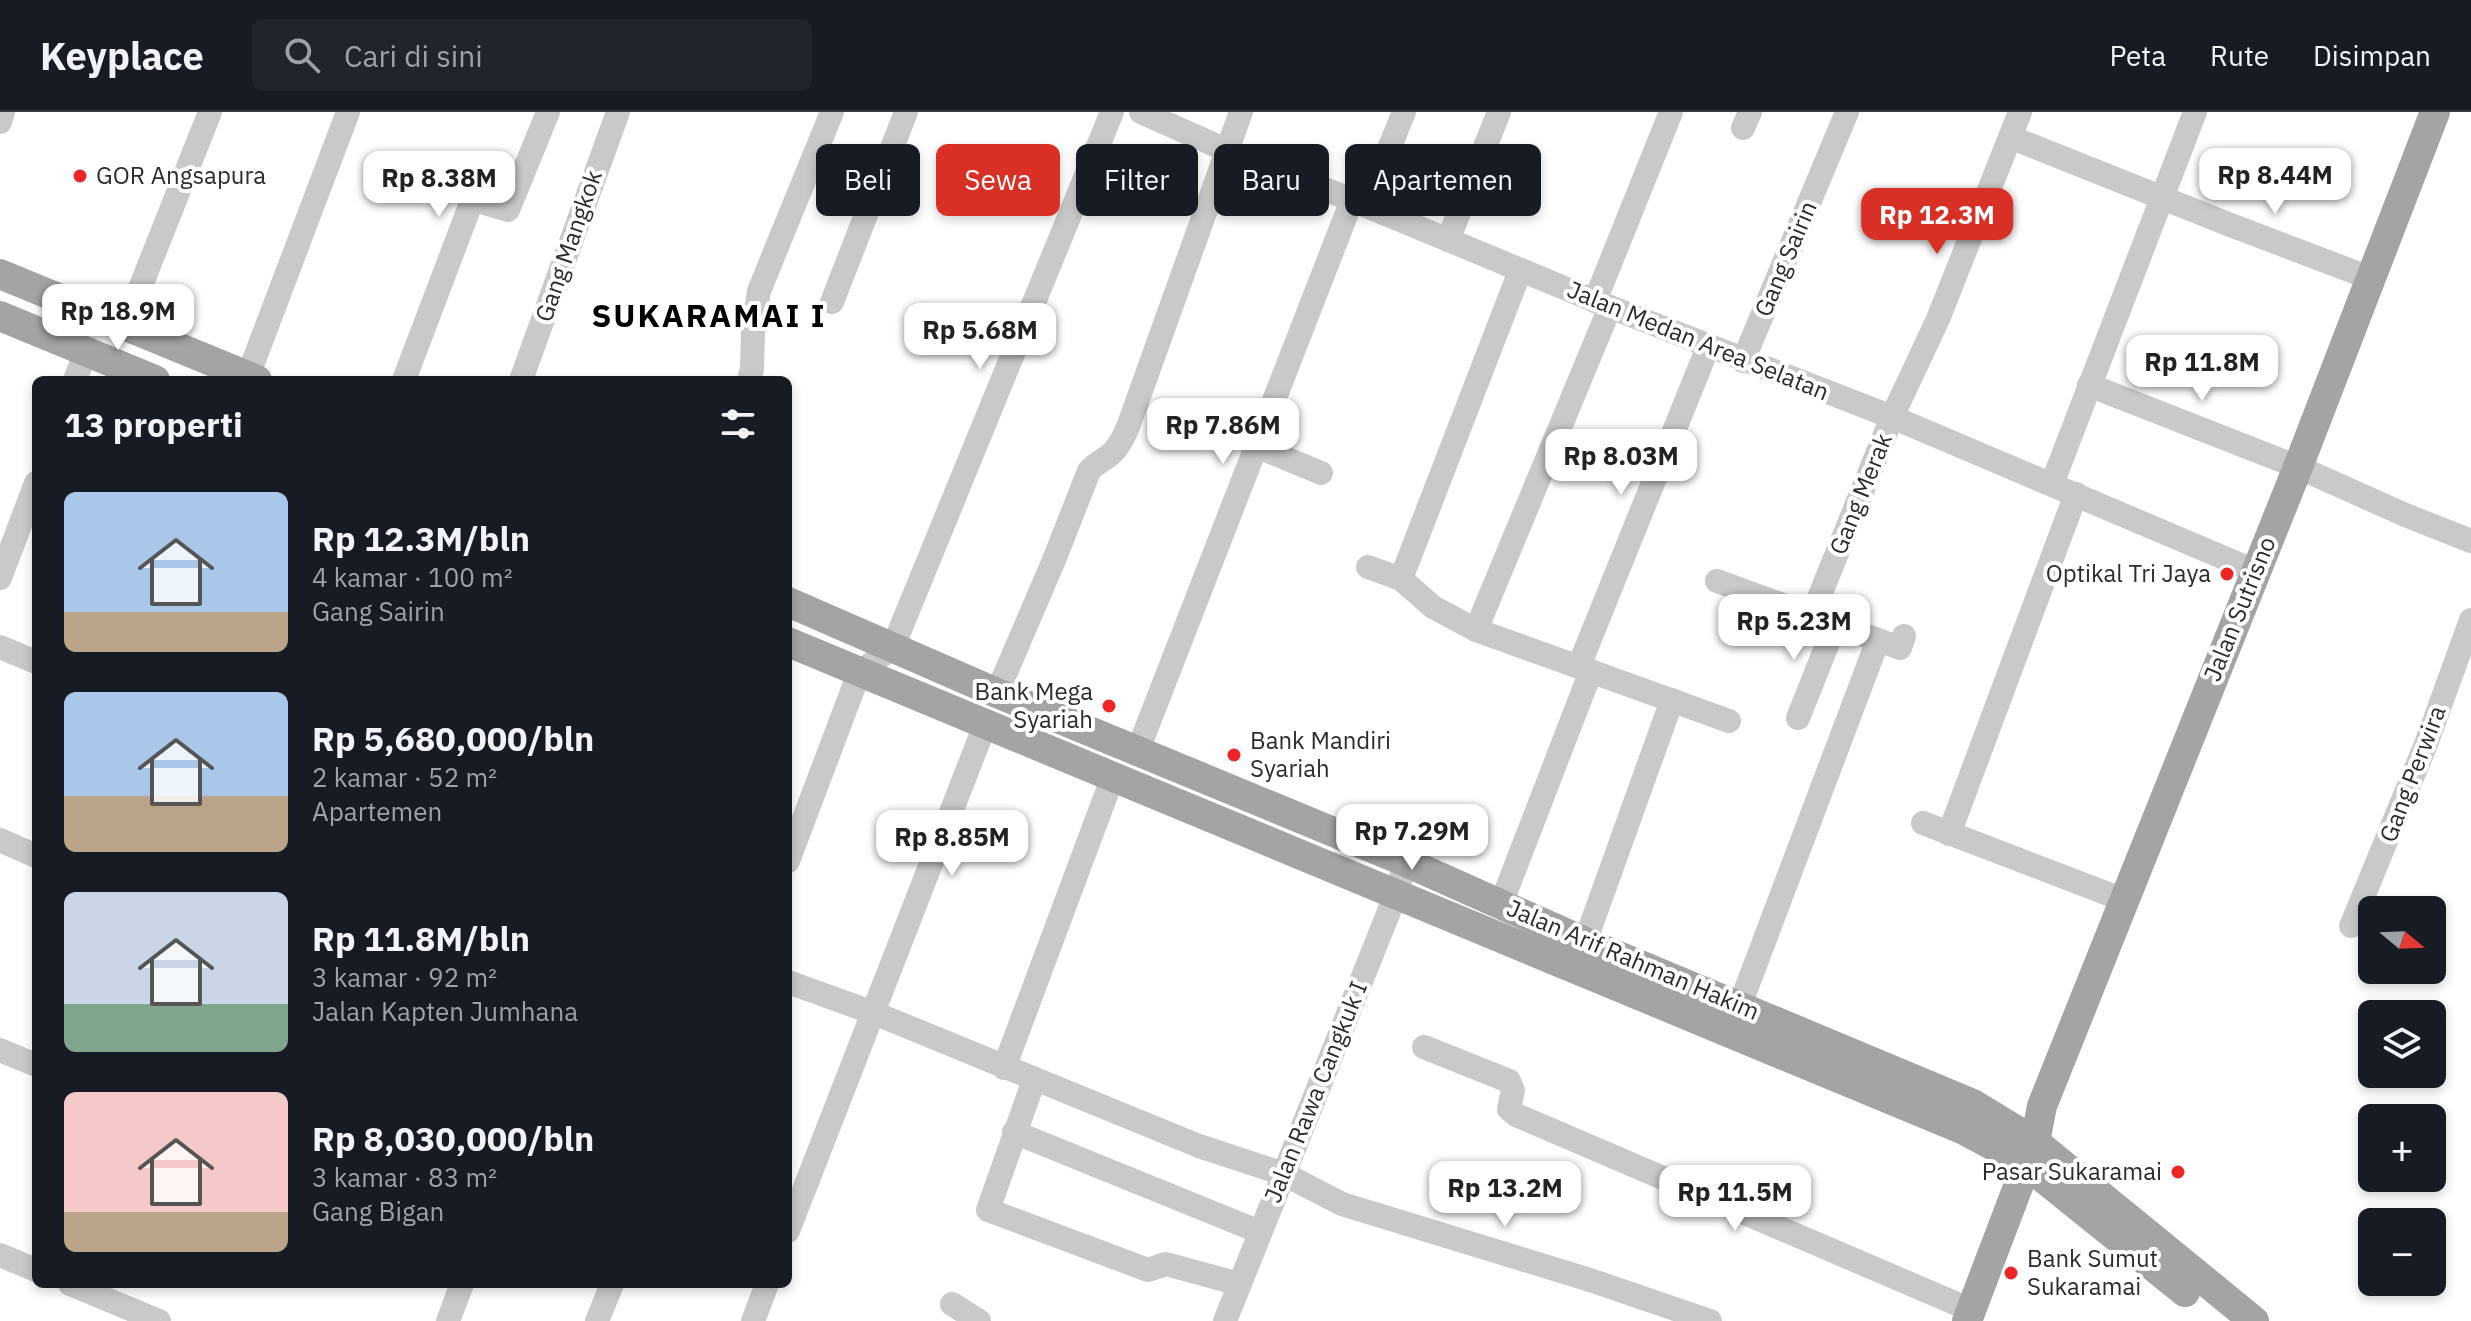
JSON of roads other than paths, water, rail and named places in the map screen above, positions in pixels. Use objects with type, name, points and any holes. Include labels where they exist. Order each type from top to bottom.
[{"type":"main road","name":"Jalan Sutrisno","points":[[1960,1314],[2023,1148],[2298,467],[2435,112]]},
{"type":"main road","points":[[0,274],[248,376]]},
{"type":"main road","points":[[0,316],[145,376]]},
{"type":"main road","name":"Jalan Arif Rahman Hakim","points":[[792,604],[1973,1104],[2220,1321]]},
{"type":"main road","name":"Jalan Arif Rahman Hakim","points":[[792,644],[1964,1130],[2023,1148],[2254,1321]]},
{"type":"street","points":[[0,122],[3,112]]},
{"type":"street","points":[[125,326],[210,112]]},
{"type":"street","points":[[254,376],[348,112]]},
{"type":"street","points":[[406,376],[470,206],[478,201],[508,210],[548,112]]},
{"type":"street","name":"Gang Mangkok","points":[[522,376],[618,112]]},
{"type":"street","points":[[750,376],[759,291],[832,112]]},
{"type":"street","points":[[832,302],[906,112]]},
{"type":"street","points":[[792,850],[859,673],[893,647],[1112,112]]},
{"type":"street","name":"Jalan Medan Area Selatan","points":[[1141,112],[1214,145]]},
{"type":"street","points":[[1228,144],[1241,112]]},
{"type":"street","points":[[1388,144],[1404,112]]},
{"type":"street","points":[[1448,240],[1499,112]]},
{"type":"street","points":[[1476,630],[1602,304],[1671,112]]},
{"type":"street","name":"Gang Sairin","points":[[1743,361],[1847,112]]},
{"type":"street","name":"Gang Merak","points":[[1798,718],[1823,620],[1892,417],[1938,319],[2020,112]]},
{"type":"street","points":[[2052,484],[2195,112]]},
{"type":"street","points":[[2010,137],[2370,278]]},
{"type":"street","points":[[997,693],[1085,478],[1096,462],[1107,458],[1120,445],[1128,427],[1214,184]]},
{"type":"street","points":[[1138,750],[1256,446],[1353,216]]},
{"type":"street","name":"Jalan Medan Area Selatan","points":[[1392,216],[1708,347],[1892,417],[2255,571]]},
{"type":"street","points":[[1401,579],[1520,271]]},
{"type":"street","points":[[1501,904],[1585,668],[1708,347]]},
{"type":"street","points":[[77,376],[86,351]]},
{"type":"street","points":[[2089,385],[2298,467],[2471,541]]},
{"type":"street","points":[[1256,446],[1321,473]]},
{"type":"street","points":[[0,578],[32,494]]},
{"type":"street","points":[[1949,834],[2076,494]]},
{"type":"street","points":[[1368,567],[1401,579],[1433,607],[1476,630],[1729,721]]},
{"type":"street","points":[[1717,581],[1900,648],[1904,636]]},
{"type":"street","name":"Gang Perwira","points":[[2351,926],[2420,758],[2471,620]]},
{"type":"street","points":[[1740,1005],[1878,640]]},
{"type":"street","points":[[0,647],[32,660]]},
{"type":"street","points":[[1585,942],[1672,700]]},
{"type":"street","points":[[792,1221],[985,725]]},
{"type":"street","points":[[1004,1068],[1112,779]]},
{"type":"street","points":[[1923,823],[2124,900]]},
{"type":"street","points":[[0,840],[32,854]]},
{"type":"street","name":"Jalan Rawa Cangkuk I","points":[[1225,1321],[1396,894],[1406,862]]},
{"type":"street","points":[[792,983],[874,1013],[1199,1146],[1284,1174],[1342,1204],[1590,1280],[1710,1321]]},
{"type":"street","points":[[1424,1047],[1509,1081],[1513,1090],[1509,1109],[1516,1115],[1960,1314]]},
{"type":"street","points":[[0,1050],[32,1063]]},
{"type":"street","points":[[1034,1080],[988,1210],[1148,1270],[1166,1264],[1239,1284]]},
{"type":"street","points":[[1014,1132],[1260,1232]]},
{"type":"street","points":[[0,1255],[32,1268]]},
{"type":"street","points":[[80,1288],[159,1321]]},
{"type":"street","points":[[448,1321],[460,1288]]},
{"type":"street","points":[[597,1321],[610,1288]]},
{"type":"street","points":[[753,1321],[765,1288]]},
{"type":"street","points":[[952,1304],[979,1321]]},
{"type":"place","name":"GOR Angsapura","points":[[80,176]]},
{"type":"place","name":"Optikal Tri Jaya","points":[[2227,574]]},
{"type":"place","name":"Bank Mega Syariah","points":[[1109,706]]},
{"type":"place","name":"Bank Mandiri Syariah","points":[[1234,755]]},
{"type":"place","name":"Pasar Sukaramai","points":[[2178,1172]]},
{"type":"place","name":"Bank Sumut Sukaramai","points":[[2011,1273]]},
{"type":"district","name":"SUKARAMAI I","points":[[709,316]]}]
